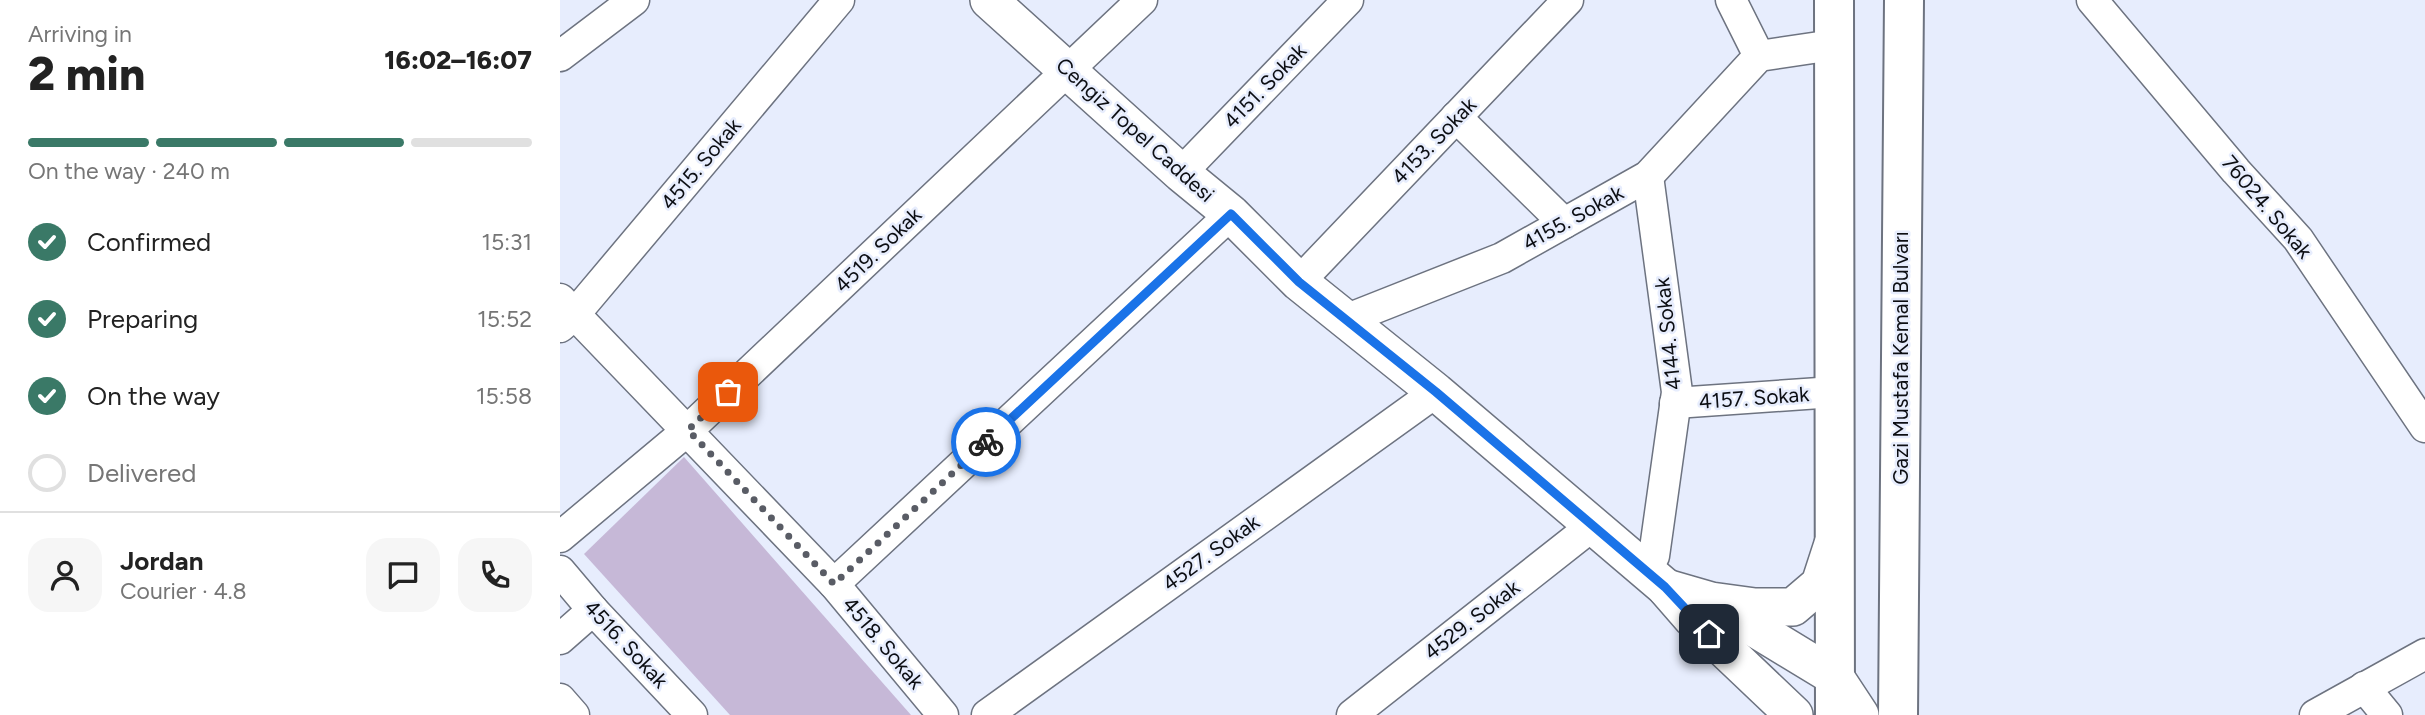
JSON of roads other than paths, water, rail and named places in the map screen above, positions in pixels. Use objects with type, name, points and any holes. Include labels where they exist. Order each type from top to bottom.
[{"type":"highway","points":[[1834,0],[1835,715]]},
{"type":"highway","name":"Gazi Mustafa Kemal Bulvarı","points":[[1898,715],[1903,0]]},
{"type":"street","points":[[560,56],[634,0]]},
{"type":"street","name":"4515. Sokak","points":[[565,313],[839,0]]},
{"type":"street","name":"Cengiz Topel Caddesi","points":[[989,0],[1181,173],[1231,214],[1299,282],[1436,392],[1651,576],[1794,715]]},
{"type":"street","name":"4519. Sokak","points":[[560,537],[688,430],[1142,0]]},
{"type":"street","name":"4151. Sokak","points":[[1181,173],[1348,0]]},
{"type":"street","name":"4153. Sokak","points":[[1299,282],[1568,0]]},
{"type":"street","points":[[1731,0],[1759,56],[1833,45]]},
{"type":"street","name":"76024. Sokak","points":[[2092,0],[2236,171],[2298,239],[2425,426]]},
{"type":"street","name":"4155. Sokak","points":[[1345,320],[1502,258],[1648,176],[1759,56]]},
{"type":"street","points":[[1456,117],[1564,223]]},
{"type":"street","name":"4144. Sokak","points":[[1648,176],[1677,392],[1651,576]]},
{"type":"street","points":[[834,584],[1231,214]]},
{"type":"street","name":"4518. Sokak","points":[[565,313],[688,430],[834,584],[943,715]]},
{"type":"street","name":"4527. Sokak","points":[[1005,710],[1436,392]]},
{"type":"street","name":"4157. Sokak","points":[[1675,403],[1833,392]]},
{"type":"street","name":"4529. Sokak","points":[[1352,715],[1592,526]]},
{"type":"street","name":"Cengiz Topel Caddesi","points":[[1711,601],[1755,607],[1793,607],[1820,584],[1833,542]]},
{"type":"street","name":"4516. Sokak","points":[[560,571],[692,715]]},
{"type":"street","name":"Cengiz Topel Caddesi","points":[[1651,576],[1711,601],[1835,677],[1860,715]]},
{"type":"street","points":[[560,639],[593,610]]},
{"type":"street","points":[[2315,715],[2425,653]]},
{"type":"street","points":[[2364,687],[2387,715]]},
{"type":"street","points":[[560,699],[574,715]]}]
